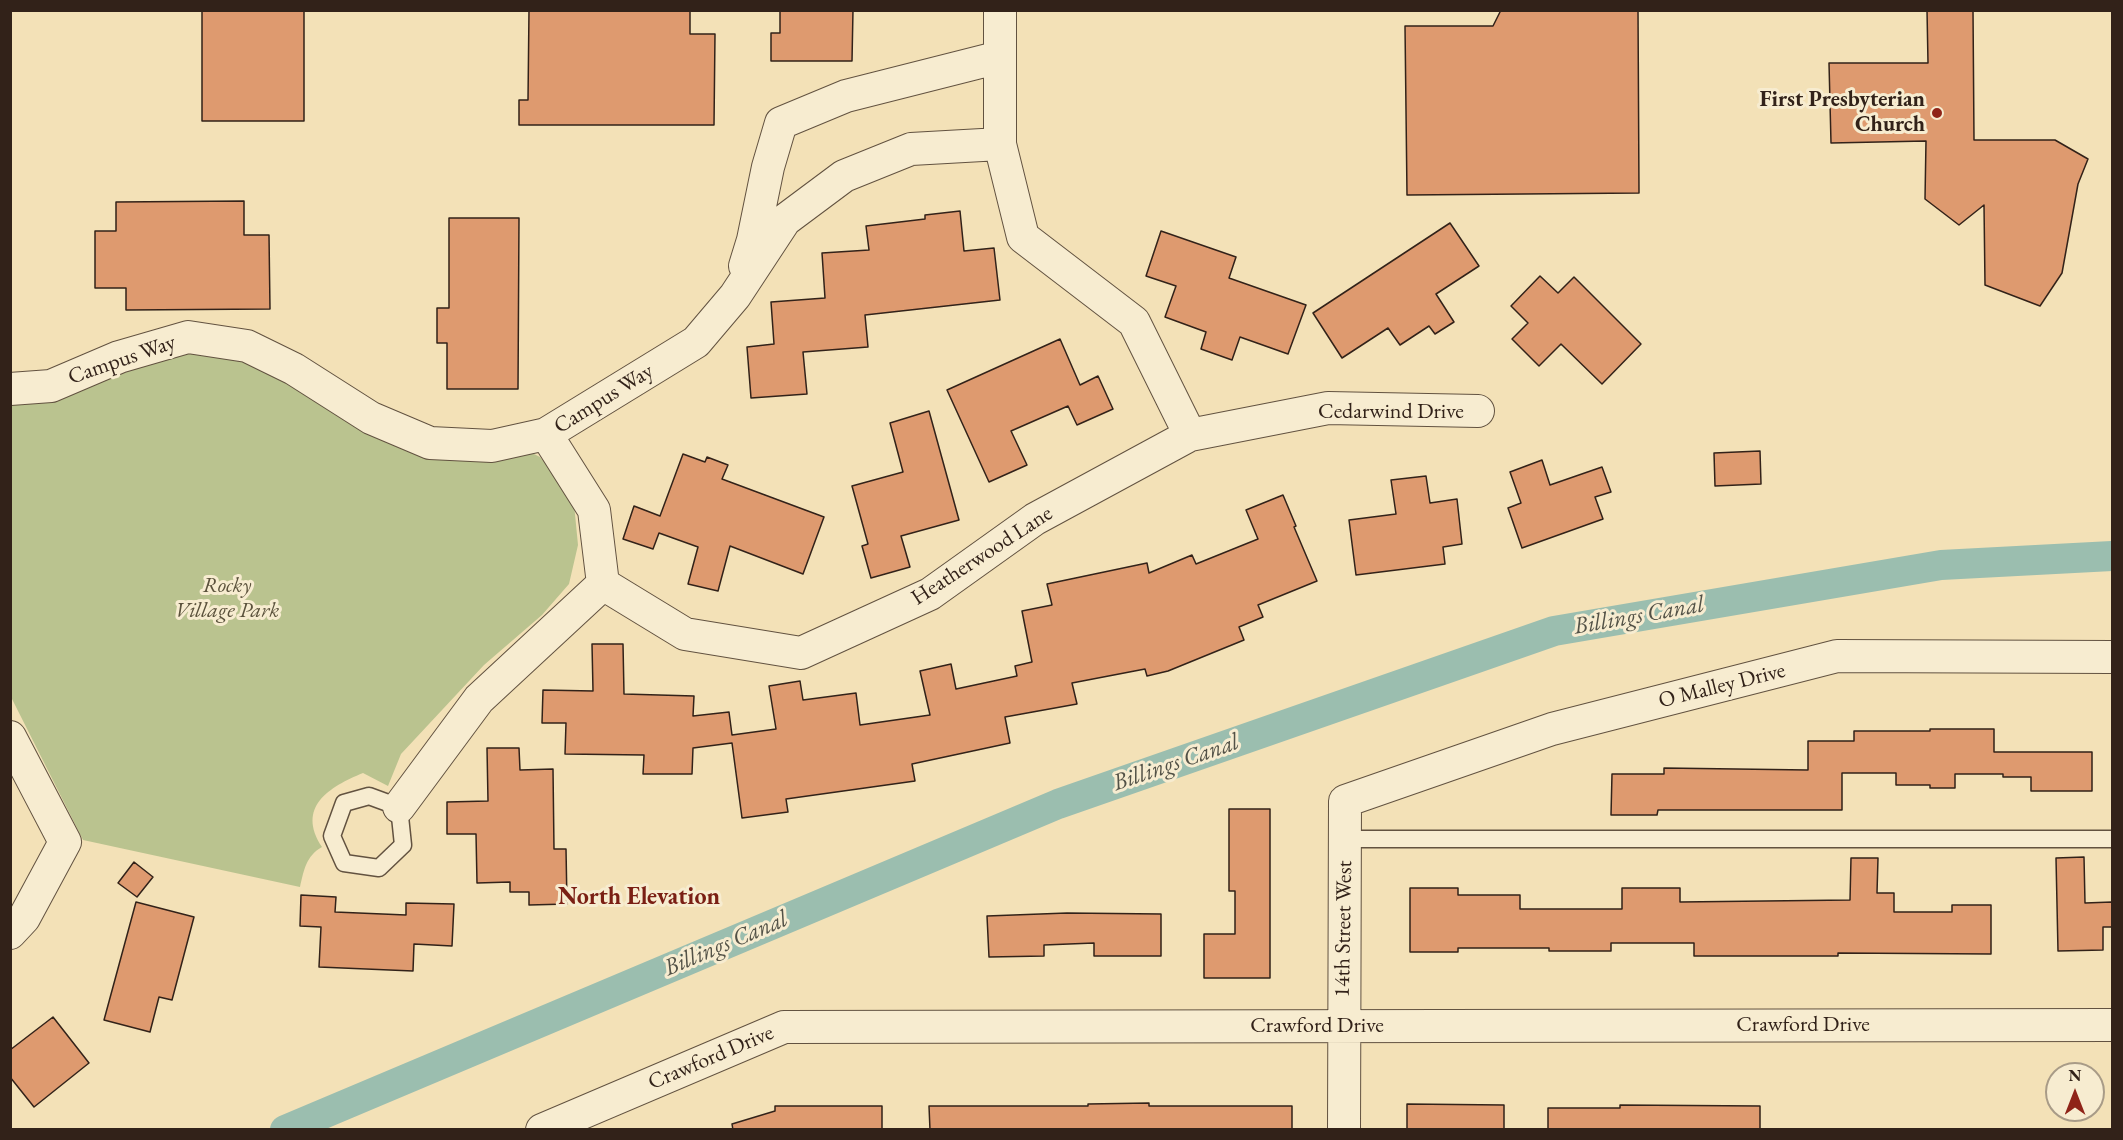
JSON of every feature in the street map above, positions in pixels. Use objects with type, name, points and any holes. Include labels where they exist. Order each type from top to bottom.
[{"type":"street","points":[[1000,10],[1000,144],[1023,237],[1134,322],[1190,435]]},
{"type":"street","points":[[735,296],[753,240],[768,167],[781,123],[846,96],[1000,57]]},
{"type":"street","name":"Campus Way","points":[[10,389],[51,386],[119,357],[188,338],[247,346],[294,369],[371,418],[430,443],[492,446],[546,434],[696,342],[735,296],[785,220],[844,176],[911,149],[1000,144]]},
{"type":"street","name":"Cedarwind Drive","points":[[1190,435],[1328,408],[1478,411]]},
{"type":"street","points":[[399,807],[479,699],[603,584],[594,510],[546,434]]},
{"type":"street","name":"Heatherwood Lane","points":[[603,584],[685,634],[801,653],[930,594],[1035,519],[1190,435]]},
{"type":"street","name":"O Malley Drive","points":[[1345,801],[1552,729],[1836,656],[2112,657]]},
{"type":"street","points":[[10,737],[64,842],[24,918],[10,933]]},
{"type":"street","name":"14th Street West","points":[[1344,1130],[1345,801]]},
{"type":"street","name":"Crawford Drive","points":[[542,1130],[784,1027],[2112,1025]]},
{"type":"lane","points":[[369,796],[399,807],[403,845],[379,868],[344,863],[332,836],[344,803],[369,796]]},
{"type":"lane","points":[[1345,838],[2112,839]]},
{"type":"green space","name":"Rocky Village Park","points":[[175,353],[213,353],[258,365],[317,398],[378,439],[431,456],[532,453],[540,457],[559,480],[574,504],[578,545],[569,584],[542,615],[484,665],[401,754],[388,786],[363,773],[339,785],[320,800],[313,821],[315,833],[322,847],[309,859],[300,887],[83,840],[11,697],[11,400]]},
{"type":"building","points":[[202,10],[304,10],[304,121],[202,121]]},
{"type":"building","points":[[529,10],[690,10],[690,34],[715,34],[714,125],[519,125],[519,100],[528,100]]},
{"type":"building","points":[[780,10],[853,10],[852,61],[771,61],[771,33],[780,33]]},
{"type":"building","points":[[1501,10],[1638,10],[1639,193],[1407,195],[1405,26],[1493,26]]},
{"type":"building","points":[[1927,10],[1973,10],[1974,140],[2055,140],[2088,159],[2078,184],[2062,273],[2040,306],[1985,285],[1984,205],[1959,225],[1925,199],[1926,141],[1831,143],[1829,63],[1928,63]]},
{"type":"building","points":[[244,201],[244,235],[269,235],[270,309],[126,310],[126,288],[95,288],[95,231],[116,231],[116,202]]},
{"type":"building","points":[[960,211],[964,251],[994,248],[1000,300],[865,315],[868,347],[803,352],[807,394],[751,398],[747,347],[774,344],[771,302],[825,298],[822,253],[869,250],[866,226],[925,219],[925,215]]},
{"type":"building","points":[[449,218],[519,218],[518,389],[447,389],[447,343],[437,343],[437,308],[449,308]]},
{"type":"building","points":[[1450,223],[1479,266],[1436,294],[1454,322],[1435,334],[1429,326],[1400,345],[1388,328],[1342,358],[1313,313]]},
{"type":"building","points":[[1161,231],[1236,257],[1229,278],[1306,305],[1288,354],[1240,337],[1232,360],[1201,349],[1206,332],[1165,317],[1176,286],[1146,276]]},
{"type":"building","points":[[1540,276],[1558,293],[1574,277],[1641,344],[1602,384],[1561,344],[1539,366],[1512,339],[1528,323],[1511,306]]},
{"type":"building","points":[[1060,339],[1080,385],[1098,376],[1113,409],[1077,425],[1068,406],[1011,431],[1027,465],[989,482],[947,390]]},
{"type":"building","points":[[929,411],[959,520],[901,536],[910,567],[871,578],[862,546],[868,544],[852,486],[903,472],[890,423]]},
{"type":"building","points":[[1760,451],[1761,484],[1715,486],[1714,453]]},
{"type":"building","points":[[683,454],[705,462],[707,457],[728,465],[722,479],[824,517],[803,574],[730,546],[718,591],[688,584],[698,547],[659,533],[653,549],[623,539],[634,506],[660,516]]},
{"type":"building","points":[[1542,460],[1550,485],[1602,467],[1611,492],[1595,497],[1603,519],[1522,548],[1508,508],[1521,503],[1510,472]]},
{"type":"building","points":[[1426,476],[1430,503],[1457,499],[1462,544],[1443,547],[1445,564],[1356,575],[1349,520],[1396,514],[1391,480]]},
{"type":"building","points":[[1283,495],[1317,581],[1258,605],[1263,617],[1239,627],[1244,640],[1168,671],[1147,676],[1145,669],[1072,683],[1077,704],[1005,717],[1010,743],[912,764],[915,781],[786,799],[788,812],[742,818],[732,743],[693,748],[692,774],[643,774],[644,755],[565,754],[566,723],[542,723],[543,690],[593,691],[592,644],[623,644],[624,694],[694,696],[693,716],[729,712],[732,735],[776,729],[769,686],[800,681],[803,700],[856,693],[860,725],[930,715],[920,671],[951,664],[956,689],[1017,676],[1015,666],[1032,662],[1022,611],[1052,605],[1047,584],[1147,563],[1149,573],[1192,555],[1196,564],[1258,539],[1246,510]]},
{"type":"building","points":[[1930,729],[1994,729],[1994,752],[2092,752],[2092,791],[2031,791],[2031,777],[2003,777],[2003,774],[1955,774],[1955,788],[1930,788],[1930,785],[1896,785],[1896,773],[1842,773],[1842,810],[1658,810],[1657,815],[1611,815],[1612,774],[1664,774],[1664,768],[1808,770],[1808,741],[1854,741],[1854,731],[1930,731]]},
{"type":"building","points":[[487,748],[519,748],[520,770],[553,769],[554,849],[566,849],[567,904],[529,905],[529,892],[510,892],[510,882],[477,883],[476,834],[447,834],[447,802],[488,801]]},
{"type":"building","points":[[1229,809],[1270,809],[1270,978],[1204,978],[1204,934],[1235,934],[1235,891],[1229,891]]},
{"type":"building","points":[[2084,857],[2085,903],[2112,902],[2112,927],[2103,927],[2103,950],[2058,951],[2056,858]]},
{"type":"building","points":[[1851,858],[1878,858],[1877,893],[1894,893],[1894,912],[1952,912],[1952,905],[1991,905],[1991,954],[1838,953],[1838,956],[1694,956],[1694,943],[1611,943],[1611,951],[1458,948],[1458,952],[1410,952],[1410,888],[1458,888],[1458,895],[1520,895],[1520,909],[1622,909],[1622,888],[1680,888],[1680,902],[1850,900]]},
{"type":"building","points":[[134,862],[153,877],[137,897],[118,883]]},
{"type":"building","points":[[301,895],[336,897],[335,912],[406,915],[406,903],[454,904],[452,946],[414,944],[413,971],[319,967],[321,927],[300,926]]},
{"type":"building","points":[[136,902],[194,917],[172,1000],[159,997],[150,1032],[104,1020]]},
{"type":"building","points":[[1067,913],[1161,914],[1161,956],[1094,956],[1094,943],[1044,945],[1044,956],[989,957],[987,916]]},
{"type":"building","points":[[53,1017],[89,1063],[34,1107],[10,1077],[10,1050]]},
{"type":"building","points":[[1149,1103],[1149,1106],[1292,1106],[1292,1130],[930,1130],[929,1106],[1088,1106],[1088,1104]]},
{"type":"building","points":[[1407,1104],[1504,1105],[1504,1130],[1407,1130]]},
{"type":"building","points":[[1620,1105],[1760,1106],[1760,1130],[1548,1130],[1548,1108],[1620,1108]]},
{"type":"building","points":[[775,1106],[882,1106],[882,1130],[733,1130],[732,1124],[775,1111]]},
{"type":"waterway","name":"Billings Canal","points":[[285,1130],[1058,804],[1554,631],[1941,565],[2112,556]]},
{"type":"place","name":"First Presbyterian Church","points":[[1937,113]]},
{"type":"district","name":"North Elevation","points":[[639,897]]}]
